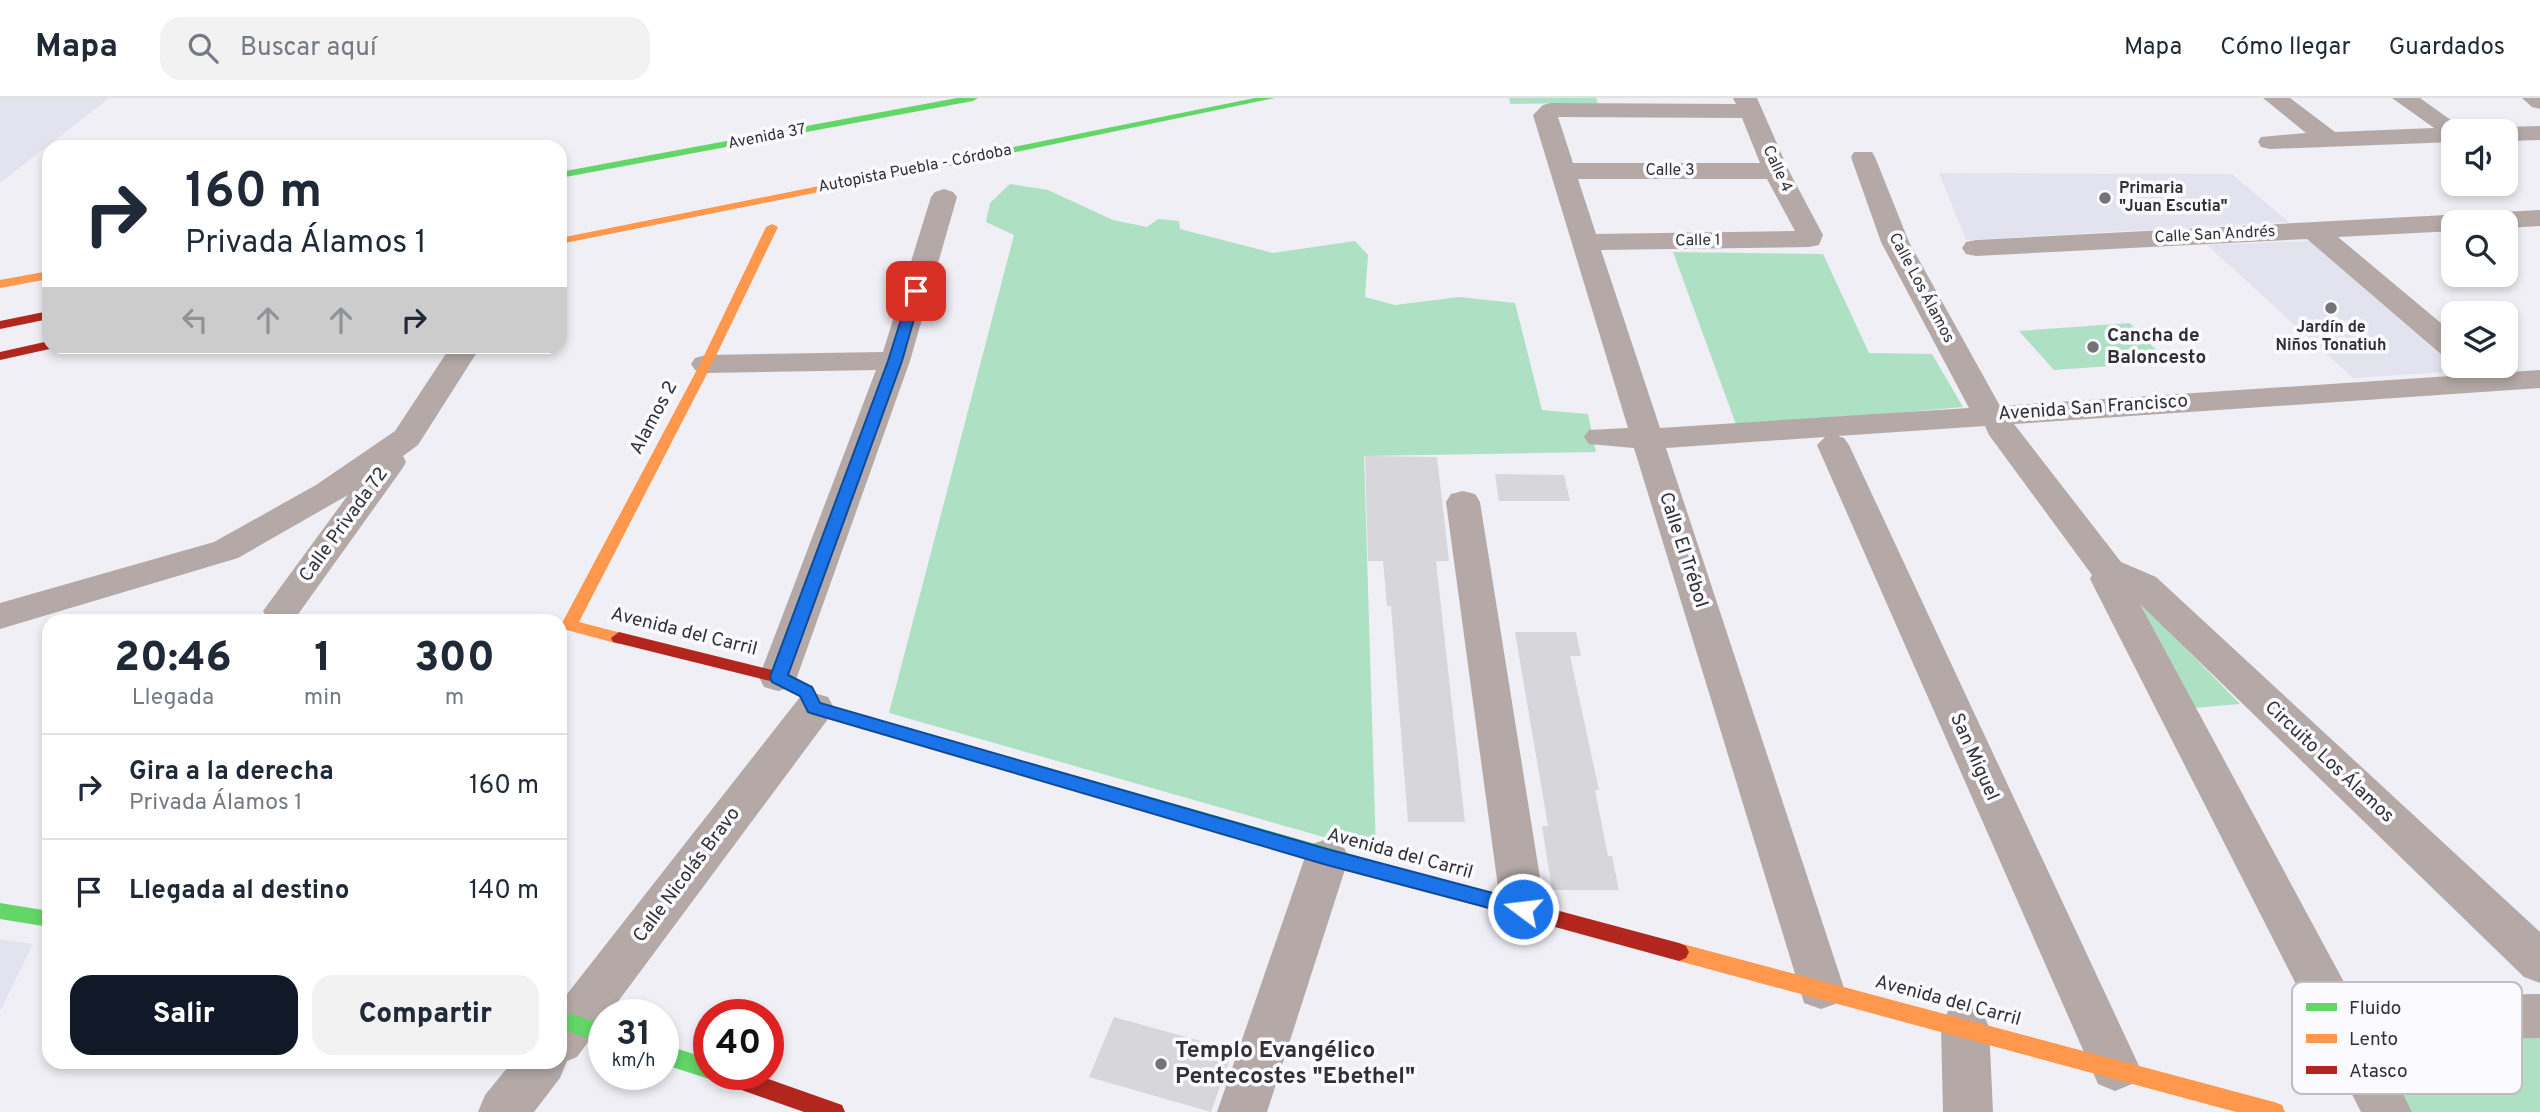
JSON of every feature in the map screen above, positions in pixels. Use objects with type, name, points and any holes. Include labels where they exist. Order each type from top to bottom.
[{"type":"main road","name":"Avenida 37","points":[[567,174],[973,98]]},
{"type":"main road","name":"Autopista Puebla - Córdoba","points":[[567,240],[1270,98]]},
{"type":"main road","name":"Alamos 2","points":[[569,625],[706,364],[772,227]]},
{"type":"main road","points":[[0,284],[42,276]]},
{"type":"main road","points":[[0,326],[42,317]]},
{"type":"main road","points":[[0,356],[42,347]]},
{"type":"main road","name":"Avenida del Carril","points":[[569,625],[778,677],[806,691],[814,708],[1327,857],[2274,1112]]},
{"type":"main road","points":[[0,911],[42,918]]},
{"type":"main road","points":[[770,1090],[834,1112]]},
{"type":"street","points":[[2275,98],[2330,140]]},
{"type":"street","points":[[2404,98],[2441,124]]},
{"type":"street","points":[[2534,98],[2540,102]]},
{"type":"street","points":[[1626,105],[1748,105]]},
{"type":"street","name":"Calle El Trébol","points":[[1626,105],[1547,112],[1821,988]]},
{"type":"street","name":"Calle 4","points":[[1748,105],[1776,171],[1810,235],[1809,239]]},
{"type":"street","points":[[2518,134],[2540,133]]},
{"type":"street","points":[[2270,142],[2441,134]]},
{"type":"street","name":"Calle Los Álamos","points":[[1863,157],[1895,242],[1994,421]]},
{"type":"street","name":"Calle 3","points":[[1565,171],[1776,171]]},
{"type":"street","points":[[778,677],[895,361],[944,197]]},
{"type":"street","points":[[2518,219],[2540,218]]},
{"type":"street","name":"Calle San Andrés","points":[[1976,248],[2441,224]]},
{"type":"street","points":[[2313,230],[2441,339]]},
{"type":"street","name":"Calle 1","points":[[1587,242],[1809,239]]},
{"type":"street","name":"Calle Privada 72","points":[[281,611],[407,438],[461,354]]},
{"type":"street","points":[[706,364],[895,361]]},
{"type":"street","name":"Avenida San Francisco","points":[[2518,377],[2540,379]]},
{"type":"street","name":"Avenida San Francisco","points":[[1650,447],[1917,430],[2441,378]]},
{"type":"street","points":[[2489,378],[2529,402]]},
{"type":"street","name":"Avenida San Francisco","points":[[1994,421],[2529,402]]},
{"type":"street","points":[[1994,421],[2111,574],[2108,579],[2320,982]]},
{"type":"street","name":"Avenida San Francisco","points":[[1650,447],[1833,445],[1917,430]]},
{"type":"street","points":[[0,616],[226,550],[328,493],[407,438]]},
{"type":"street","name":"San Miguel","points":[[1833,445],[2115,1068]]},
{"type":"street","points":[[1602,449],[1650,447]]},
{"type":"street","points":[[1463,502],[1523,909]]},
{"type":"street","name":"Circuito Los Álamos","points":[[2111,574],[2120,574],[2143,586],[2540,962]]},
{"type":"street","name":"Calle Nicolás Bravo","points":[[575,1030],[814,708]]},
{"type":"street","points":[[1242,1112],[1327,857]]},
{"type":"street","points":[[2522,1016],[2540,1016]]},
{"type":"street","points":[[1965,1027],[1968,1112]]},
{"type":"street","points":[[503,1112],[537,1069]]},
{"type":"street","points":[[2378,1094],[2387,1112]]},
{"type":"shaded area","points":[[0,98],[109,98],[55,140],[42,140],[42,150],[0,183]]},
{"type":"shaded area","name":"Primaria \"Juan Escutia\"","points":[[1939,173],[2232,174],[2289,222],[1966,240]]},
{"type":"shaded area","name":"Jardín de Niños Tonatiuh","points":[[2310,241],[2441,355],[2441,372],[2353,378],[2207,245]]},
{"type":"shaded area","points":[[0,939],[33,944],[0,1011]]},
{"type":"green space","points":[[1509,98],[1596,98],[1598,103],[1510,104]]},
{"type":"green space","points":[[1010,184],[1048,190],[1113,220],[1147,227],[1158,219],[1179,221],[1180,229],[1273,253],[1355,241],[1368,255],[1365,297],[1395,305],[1459,297],[1515,303],[1542,410],[1588,414],[1596,452],[1364,456],[1376,852],[889,713],[1014,235],[986,222],[990,203]]},
{"type":"green space","points":[[1673,252],[1823,254],[1869,353],[1932,354],[1963,407],[1737,427]]},
{"type":"green space","name":"Cancha de Baloncesto","points":[[2130,323],[2168,362],[2054,370],[2019,331]]},
{"type":"green space","points":[[2138,600],[2240,704],[2194,708]]},
{"type":"green space","points":[[2522,1034],[2540,1034],[2540,1112],[2407,1112],[2397,1094],[2522,1094]]},
{"type":"building","points":[[1365,456],[1437,457],[1449,561],[1436,561],[1465,822],[1408,822],[1391,606],[1387,606],[1383,561],[1368,561]]},
{"type":"building","points":[[1495,474],[1564,475],[1570,501],[1499,501]]},
{"type":"building","points":[[1515,632],[1576,632],[1581,656],[1570,656],[1599,790],[1595,790],[1608,856],[1612,856],[1619,890],[1552,890],[1542,826],[1548,826]]},
{"type":"building","name":"Templo Evangélico Pentecostes \"Ebethel\"","points":[[1114,1017],[1233,1050],[1211,1112],[1089,1077]]},
{"type":"traffic: fast","points":[[567,174],[973,98]]},
{"type":"traffic: fast","points":[[934,166],[1270,98]]},
{"type":"traffic: fast","points":[[898,732],[1417,881]]},
{"type":"traffic: fast","points":[[0,911],[42,918]]},
{"type":"traffic: fast","points":[[567,1022],[588,1029]]},
{"type":"traffic: fast","points":[[679,1059],[693,1064]]},
{"type":"traffic: slow","points":[[567,240],[934,166]]},
{"type":"traffic: slow","points":[[619,638],[569,625],[706,364],[772,227]]},
{"type":"traffic: slow","points":[[0,284],[42,276]]},
{"type":"traffic: slow","points":[[1679,952],[2274,1112]]},
{"type":"traffic: jam","points":[[0,325],[42,316]]},
{"type":"traffic: jam","points":[[0,356],[42,347]]},
{"type":"traffic: jam","points":[[619,638],[778,677],[806,691],[814,708],[898,732]]},
{"type":"traffic: jam","points":[[1417,881],[1679,952]]},
{"type":"traffic: jam","points":[[770,1090],[834,1112]]},
{"type":"place","name":"Primaria \"Juan Escutia\"","points":[[2105,198]]},
{"type":"place","name":"Jardín de Niños Tonatiuh","points":[[2331,308]]},
{"type":"place","name":"Cancha de Baloncesto","points":[[2093,347]]},
{"type":"place","name":"Templo Evangélico Pentecostes \"Ebethel\"","points":[[1161,1064]]},
{"type":"route","points":[[916,291],[895,361],[778,677],[806,691],[814,708],[1327,857],[1523,909]]}]
